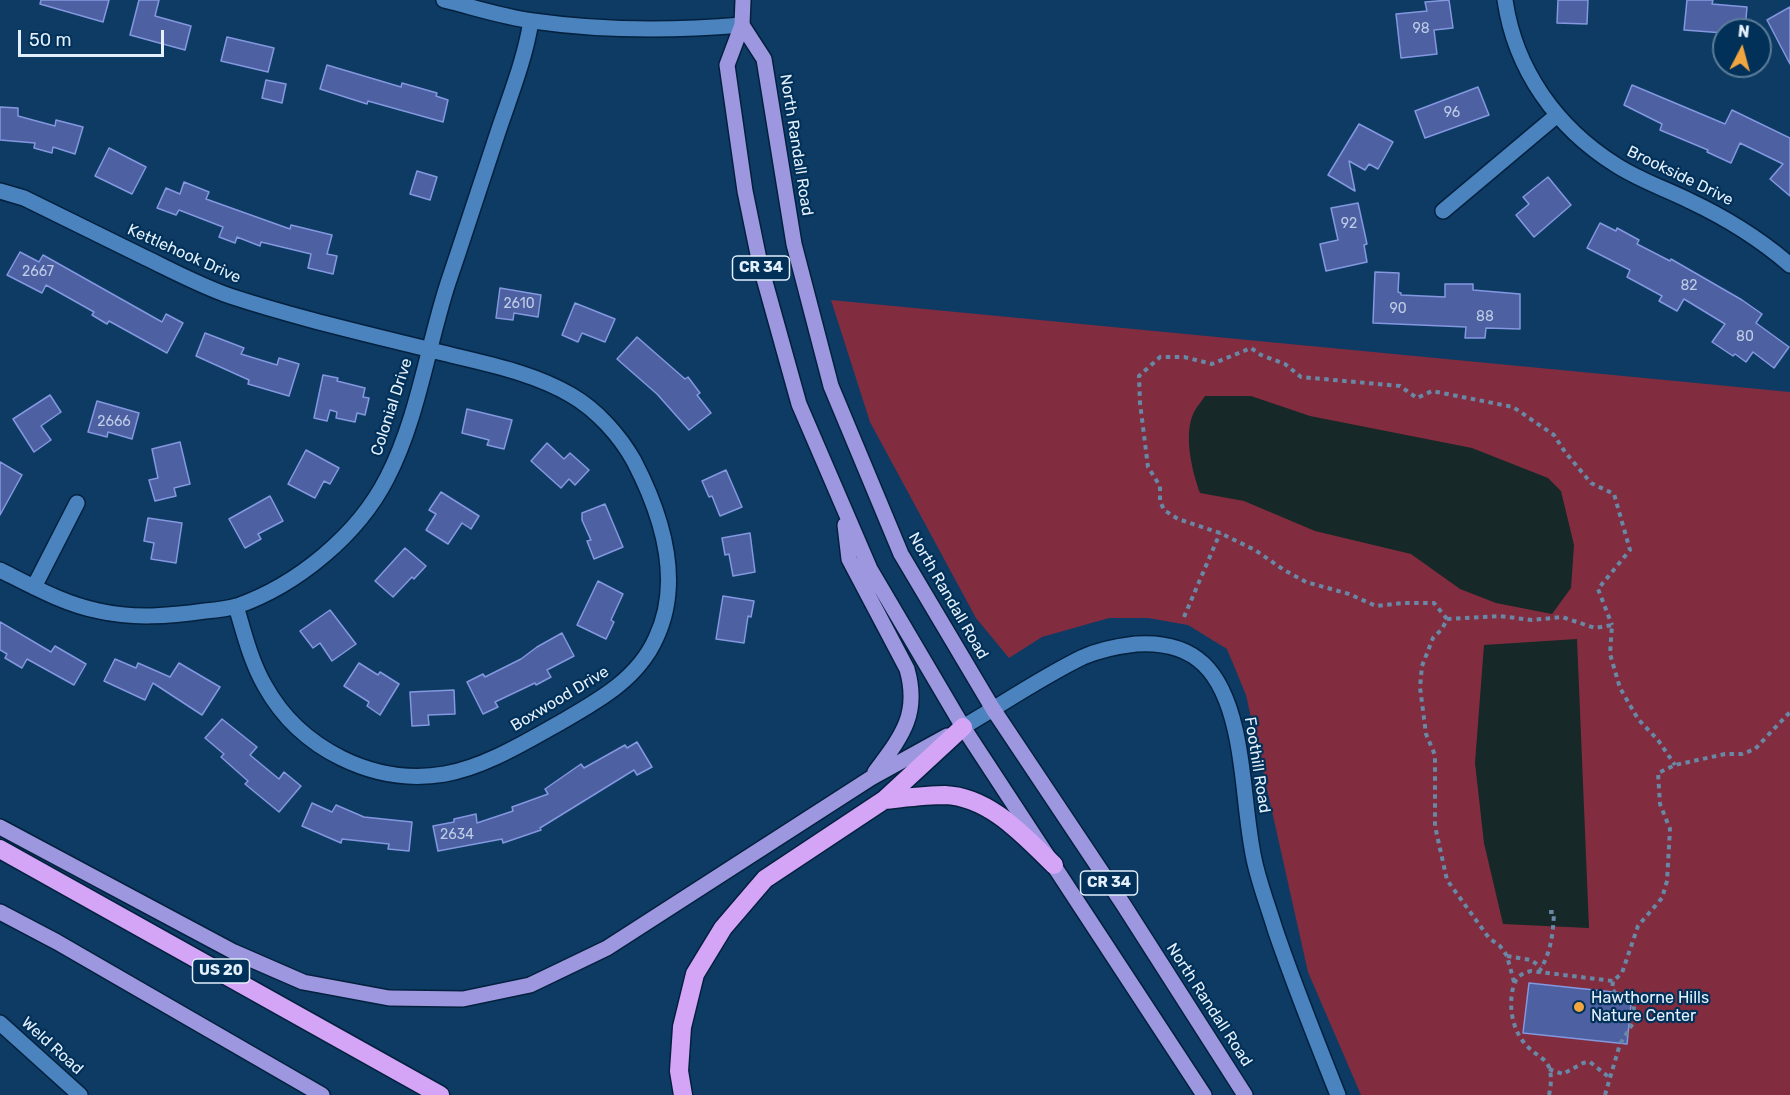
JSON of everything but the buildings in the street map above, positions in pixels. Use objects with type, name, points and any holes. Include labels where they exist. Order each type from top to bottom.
[{"type":"highway","points":[[683,1095],[679,1071],[682,1027],[695,974],[723,928],[765,879],[884,800],[963,727]]},
{"type":"highway","points":[[884,800],[947,795],[976,803],[1007,820],[1054,864]]},
{"type":"highway","name":"US 20","points":[[0,849],[440,1095]]},
{"type":"main road","name":"CR 34","points":[[743,0],[742,24],[727,65],[745,191],[760,264],[799,404],[870,569],[963,727],[1204,1095]]},
{"type":"main road","name":"North Randall Road","points":[[742,24],[764,59],[794,244],[831,386],[901,555],[993,709],[1129,914],[1245,1095]]},
{"type":"main road","points":[[842,504],[849,560],[908,669],[912,687],[910,714],[901,737],[871,778]]},
{"type":"main road","points":[[0,827],[234,952],[303,982],[389,998],[463,999],[530,986],[607,948],[871,778],[963,727]]},
{"type":"main road","points":[[0,912],[57,942],[322,1095]]},
{"type":"street","points":[[444,0],[531,21],[639,30],[691,29],[742,24]]},
{"type":"street","name":"Brookside Drive","points":[[1505,0],[1509,24],[1527,72],[1556,116],[1579,139],[1617,166],[1734,224],[1790,265]]},
{"type":"street","name":"Colonial Drive","points":[[0,570],[67,602],[88,608],[135,616],[176,615],[236,606],[293,578],[349,532],[387,480],[400,449],[414,408],[443,299],[519,70],[531,21]]},
{"type":"street","points":[[1443,210],[1556,116]]},
{"type":"street","name":"Kettlehook Drive","points":[[0,191],[24,198],[198,283],[228,295],[319,322],[429,350]]},
{"type":"street","name":"Boxwood Drive","points":[[236,606],[254,664],[265,688],[282,712],[299,730],[319,747],[351,763],[402,776],[447,774],[497,756],[614,690],[647,655],[657,638],[665,613],[669,595],[668,563],[665,541],[656,511],[634,462],[623,444],[609,426],[591,410],[574,396],[552,385],[530,375],[429,350]]},
{"type":"street","points":[[34,587],[77,503]]},
{"type":"street","name":"Foothill Road","points":[[963,727],[1085,656],[1120,646],[1144,644],[1171,646],[1191,653],[1203,663],[1221,688],[1235,728],[1251,842],[1260,884],[1294,985],[1338,1095]]},
{"type":"street","name":"Weld Road","points":[[0,1023],[80,1095]]},
{"type":"path","points":[[1447,619],[1434,603],[1376,606],[1349,594],[1306,582],[1255,550],[1220,533],[1178,519],[1164,510],[1160,501],[1160,486],[1148,466],[1139,376],[1160,357],[1184,357],[1212,364],[1251,348],[1260,355],[1285,364],[1301,377],[1400,386],[1417,398],[1432,391],[1514,407],[1554,435],[1591,483],[1614,494],[1630,550],[1598,589],[1612,625],[1610,654],[1620,688],[1638,719],[1658,740],[1675,765]]},
{"type":"path","points":[[1184,617],[1220,533]]},
{"type":"path","points":[[1447,619],[1499,616],[1532,620],[1562,617],[1595,628],[1612,625]]},
{"type":"path","points":[[1447,619],[1442,629],[1433,638],[1422,666],[1420,687],[1426,734],[1435,755],[1434,826],[1447,880],[1489,938],[1500,946],[1507,956],[1514,982],[1510,1011],[1517,1032],[1529,1049],[1541,1057],[1549,1069],[1551,1082],[1549,1095]]},
{"type":"path","points":[[1605,1095],[1620,1044],[1633,1023],[1635,1006],[1618,996],[1612,988],[1613,981],[1622,973],[1638,927],[1662,898],[1667,881],[1670,829],[1660,804],[1658,773],[1675,765],[1725,754],[1742,754],[1755,749],[1790,712]]},
{"type":"path","points":[[1540,969],[1548,956],[1553,937],[1554,912],[1546,912]]},
{"type":"path","points":[[1507,956],[1531,960],[1540,969]]},
{"type":"path","points":[[1514,982],[1522,972],[1540,969],[1613,981]]},
{"type":"path","points":[[1549,1069],[1563,1074],[1583,1063],[1590,1062],[1610,1078]]},
{"type":"shaded area","name":"Hawthorne Hills Nature Center","points":[[831,300],[1790,392],[1790,1095],[1361,1095],[1308,972],[1246,695],[1227,649],[1188,625],[1148,618],[1109,618],[1042,637],[1009,658],[976,618],[870,422]]},
{"type":"shaded area","points":[[1205,396],[1251,396],[1310,416],[1472,448],[1548,478],[1561,491],[1574,545],[1571,588],[1552,614],[1496,603],[1460,589],[1411,554],[1315,531],[1244,501],[1200,493],[1192,464],[1189,431],[1194,412]]},
{"type":"shaded area","points":[[1577,639],[1589,928],[1503,924],[1484,843],[1475,763],[1484,645]]},
{"type":"place","name":"Hawthorne Hills Nature Center","points":[[1579,1007]]}]
